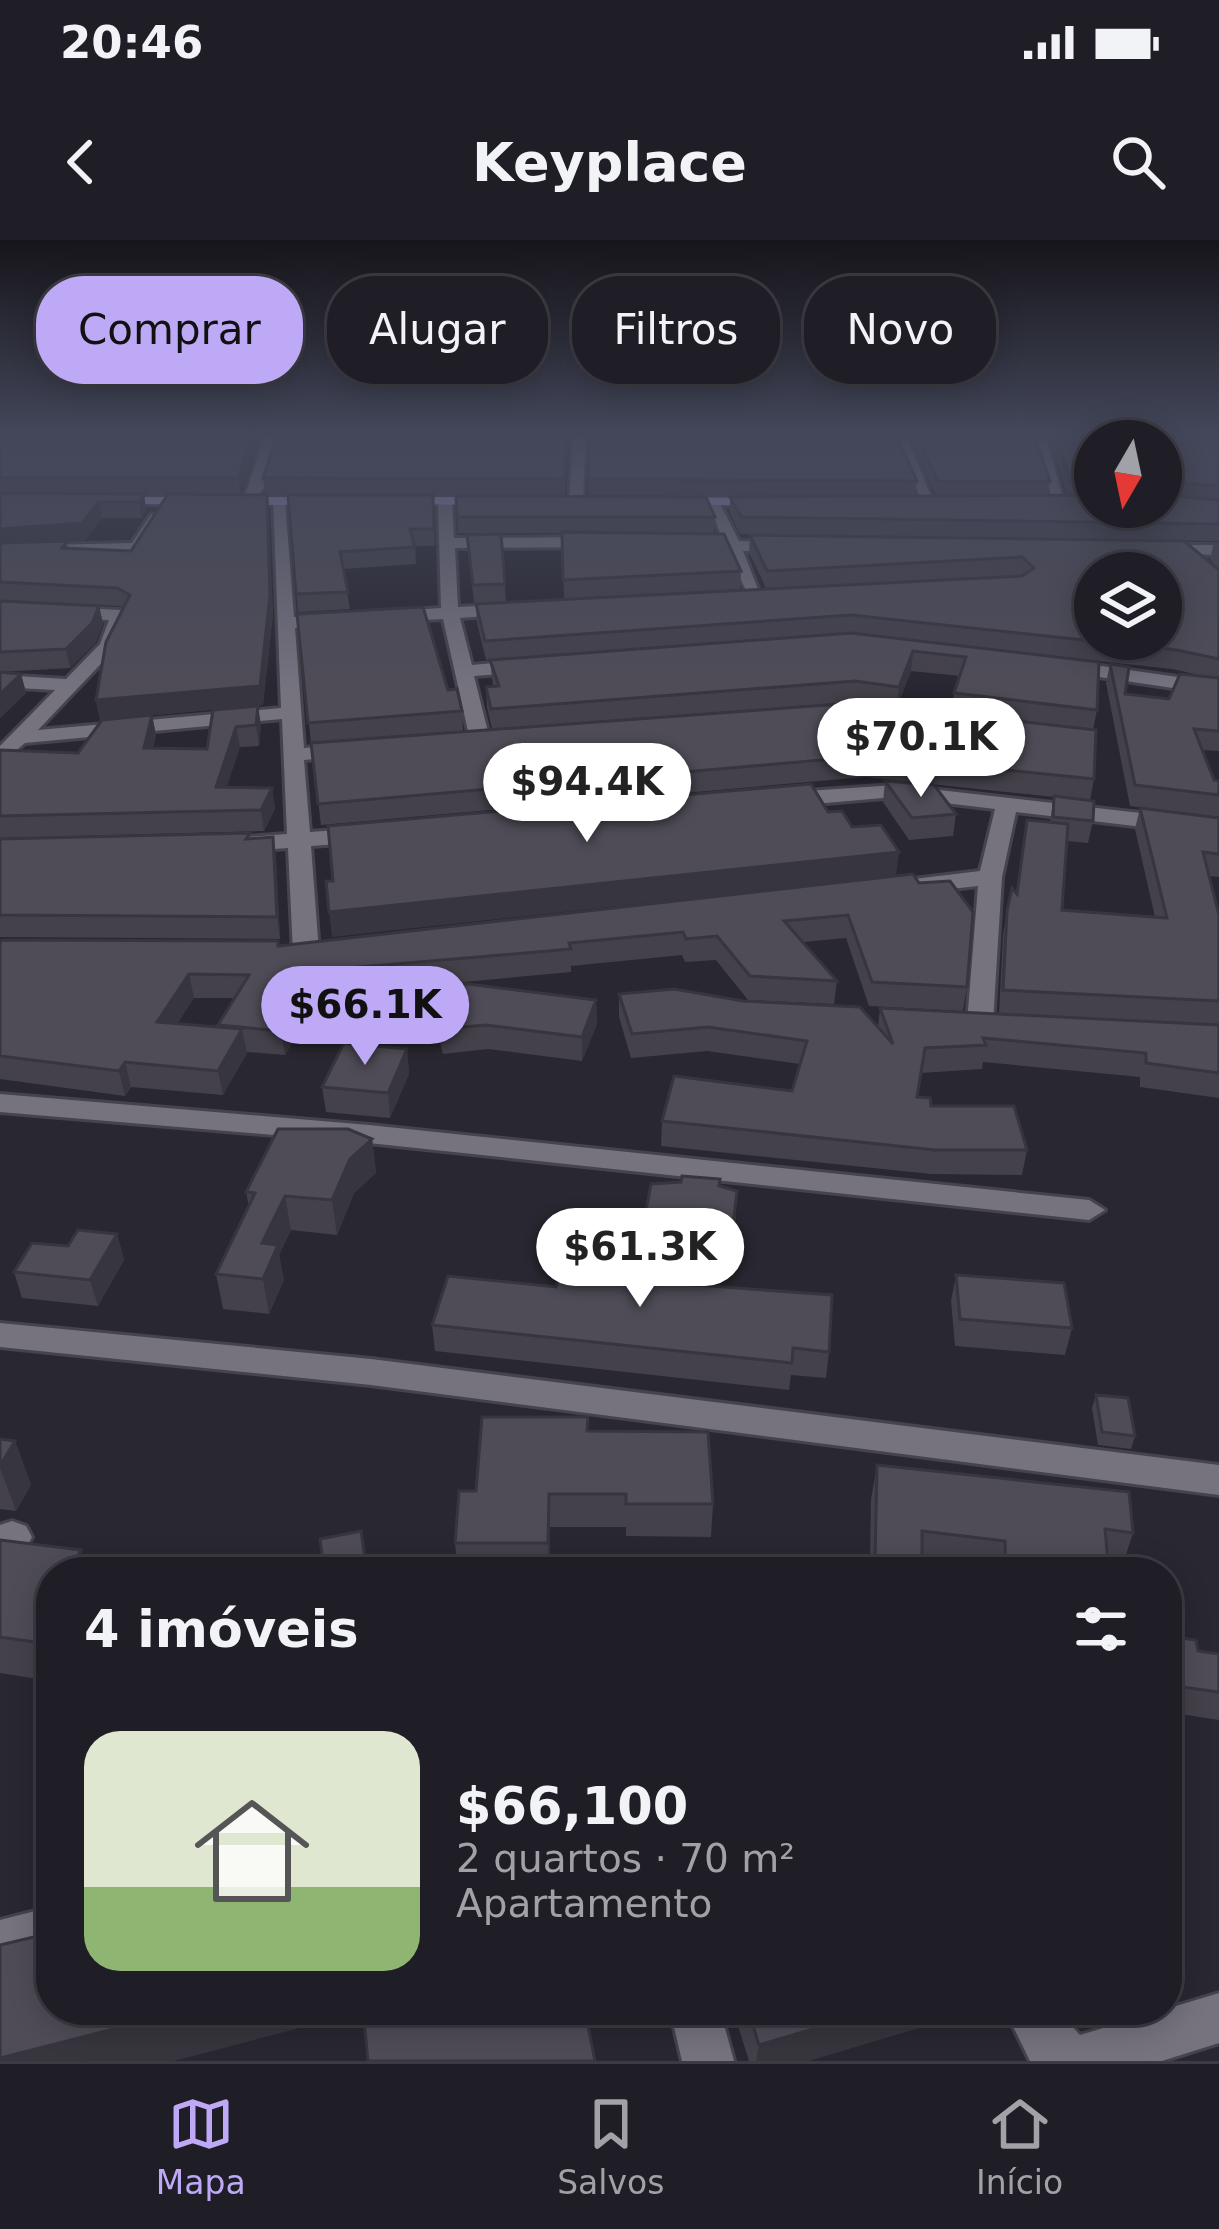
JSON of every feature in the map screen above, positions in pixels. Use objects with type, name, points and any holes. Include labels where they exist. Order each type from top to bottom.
[{"type":"street","points":[[0,551],[136,548],[153,520]]},
{"type":"street","points":[[279,520],[295,842],[308,951]]},
{"type":"street","points":[[447,520],[449,612],[480,740]]},
{"type":"street","points":[[721,520],[756,596]]},
{"type":"street","points":[[449,543],[628,543]]},
{"type":"street","points":[[670,544],[801,547]]},
{"type":"street","points":[[1142,550],[1219,550]]},
{"type":"street","points":[[1187,550],[1203,568]]},
{"type":"street","points":[[733,597],[780,594]]},
{"type":"street","points":[[284,623],[544,607]]},
{"type":"street","points":[[0,609],[120,615],[108,646],[0,757]]},
{"type":"street","points":[[462,670],[553,664]]},
{"type":"street","points":[[1048,664],[1219,689]]},
{"type":"street","points":[[0,681],[70,686]]},
{"type":"street","points":[[20,738],[288,713]]},
{"type":"street","points":[[456,742],[503,739]]},
{"type":"street","points":[[291,755],[362,749]]},
{"type":"street","points":[[755,802],[883,791],[1008,801],[1219,829]]},
{"type":"street","points":[[981,1024],[990,878],[1008,801]]},
{"type":"street","points":[[213,846],[387,834]]},
{"type":"street","points":[[896,888],[990,878]]},
{"type":"street","points":[[0,1103],[369,1134],[1089,1210]]},
{"type":"street","points":[[0,1335],[394,1375],[1219,1480]]},
{"type":"street","points":[[0,1944],[36,1935]]},
{"type":"street","points":[[1037,2025],[1047,2045],[1062,2057],[1080,2061],[1219,2018]]},
{"type":"street","points":[[699,2025],[708,2061]]},
{"type":"building","points":[[0,520],[84,520],[82,523],[0,529]]},
{"type":"building","points":[[151,520],[268,520],[270,595],[260,686],[96,700],[106,642],[130,595],[117,588],[0,582],[0,543],[67,541],[62,548],[131,551]]},
{"type":"building","points":[[290,520],[434,520],[434,529],[410,529],[415,547],[340,552],[348,592],[296,594]]},
{"type":"building","points":[[944,520],[1074,520],[1074,522]]},
{"type":"building","points":[[1182,520],[1219,520],[1219,524],[1182,523]]},
{"type":"building","points":[[562,532],[724,534],[741,571],[563,580]]},
{"type":"building","points":[[501,534],[505,584],[473,585],[467,535]]},
{"type":"building","points":[[750,535],[1184,541],[1219,570],[1219,659],[1182,651],[1182,552],[1074,552],[1074,639],[851,615],[485,641],[476,604],[1022,576],[1034,568],[1022,557],[767,571]]},
{"type":"building","points":[[0,601],[99,606],[92,623],[66,649],[0,652]]},
{"type":"building","points":[[423,607],[448,690],[457,689],[462,711],[308,723],[297,614]]},
{"type":"building","points":[[851,633],[1099,662],[1097,710],[954,693],[966,657],[913,651],[899,687],[855,681],[491,709],[486,687],[499,686],[490,660]]},
{"type":"building","points":[[1110,664],[1129,667],[1125,694],[1169,699],[1180,674],[1219,678],[1219,731],[1194,729],[1214,780],[1219,781],[1219,795],[1135,785]]},
{"type":"building","points":[[0,672],[21,674],[0,694]]},
{"type":"building","points":[[855,703],[1096,730],[1094,779],[867,756],[318,804],[311,743]]},
{"type":"building","points":[[258,706],[256,725],[236,727],[216,787],[272,788],[261,810],[0,816],[0,750],[78,753],[102,720],[152,715],[144,748],[207,749],[213,710]]},
{"type":"building","points":[[885,781],[934,785],[956,814],[912,818]]},
{"type":"building","points":[[811,784],[828,812],[842,811],[852,827],[881,825],[899,852],[329,912],[326,881],[333,881],[328,826]]},
{"type":"building","points":[[1054,796],[1094,801],[1093,821],[1053,817]]},
{"type":"building","points":[[1140,808],[1219,818],[1219,854],[1203,852],[1219,915],[1219,1001],[1003,990],[1007,911],[1012,888],[1017,894],[1027,820],[1068,824],[1062,910],[1167,918]]},
{"type":"building","points":[[250,833],[246,839],[273,837],[277,917],[0,915],[0,839]]},
{"type":"building","points":[[913,874],[919,883],[950,881],[973,912],[967,987],[872,982],[848,915],[784,921],[837,981],[750,976],[717,936],[686,939],[683,932],[569,943],[571,949],[314,971],[281,1031],[218,1025],[249,975],[189,974],[157,1022],[242,1029],[218,1071],[125,1062],[119,1071],[0,1056],[2,940],[278,941],[278,946]]},
{"type":"building","points":[[427,979],[596,1000],[582,1037],[486,1025],[441,1029]]},
{"type":"building","points":[[674,989],[743,1001],[860,1007],[893,1044],[880,1008],[1219,1025],[1219,1073],[1146,1063],[1146,1053],[983,1038],[986,1045],[925,1048],[917,1097],[930,1098],[931,1106],[1014,1106],[1027,1150],[935,1150],[662,1121],[674,1076],[792,1091],[807,1041],[708,1027],[632,1034],[619,994]]},
{"type":"building","points":[[344,1043],[407,1049],[388,1093],[322,1087]]},
{"type":"building","points":[[278,1129],[348,1129],[372,1139],[350,1159],[332,1200],[285,1196],[262,1243],[278,1245],[263,1279],[216,1274],[255,1193],[246,1192]]},
{"type":"building","points":[[682,1176],[720,1179],[719,1186],[737,1191],[732,1234],[643,1226],[651,1184],[681,1182]]},
{"type":"building","points":[[78,1230],[117,1234],[90,1280],[14,1272],[32,1243],[68,1246]]},
{"type":"building","points":[[568,1240],[634,1247],[627,1280],[832,1295],[829,1352],[793,1348],[792,1363],[432,1325],[448,1276],[556,1287]]},
{"type":"building","points":[[956,1275],[1064,1283],[1072,1328],[960,1319]]},
{"type":"building","points":[[1096,1395],[1128,1398],[1135,1436],[1102,1432]]},
{"type":"building","points":[[482,1417],[588,1417],[587,1431],[708,1432],[713,1504],[626,1504],[626,1494],[549,1494],[548,1543],[455,1543],[459,1491],[476,1491]]},
{"type":"building","points":[[0,1439],[15,1441],[0,1466]]},
{"type":"building","points":[[877,1465],[1129,1492],[1133,1533],[1105,1529],[1108,1557],[1006,1557],[1005,1541],[922,1531],[922,1557],[875,1557]]},
{"type":"building","points":[[361,1531],[365,1557],[322,1557],[320,1539]]},
{"type":"building","points":[[0,1540],[81,1550],[78,1557],[36,1557],[35,1642],[0,1637]]},
{"type":"building","points":[[1182,1638],[1196,1640],[1198,1651],[1219,1654],[1219,1692],[1182,1687]]},
{"type":"building","points":[[36,1937],[36,2025],[129,2025],[0,2058],[0,1945]]},
{"type":"building","points":[[364,2025],[588,2025],[595,2061],[368,2061]]},
{"type":"building","points":[[753,2025],[826,2025],[759,2045]]}]
